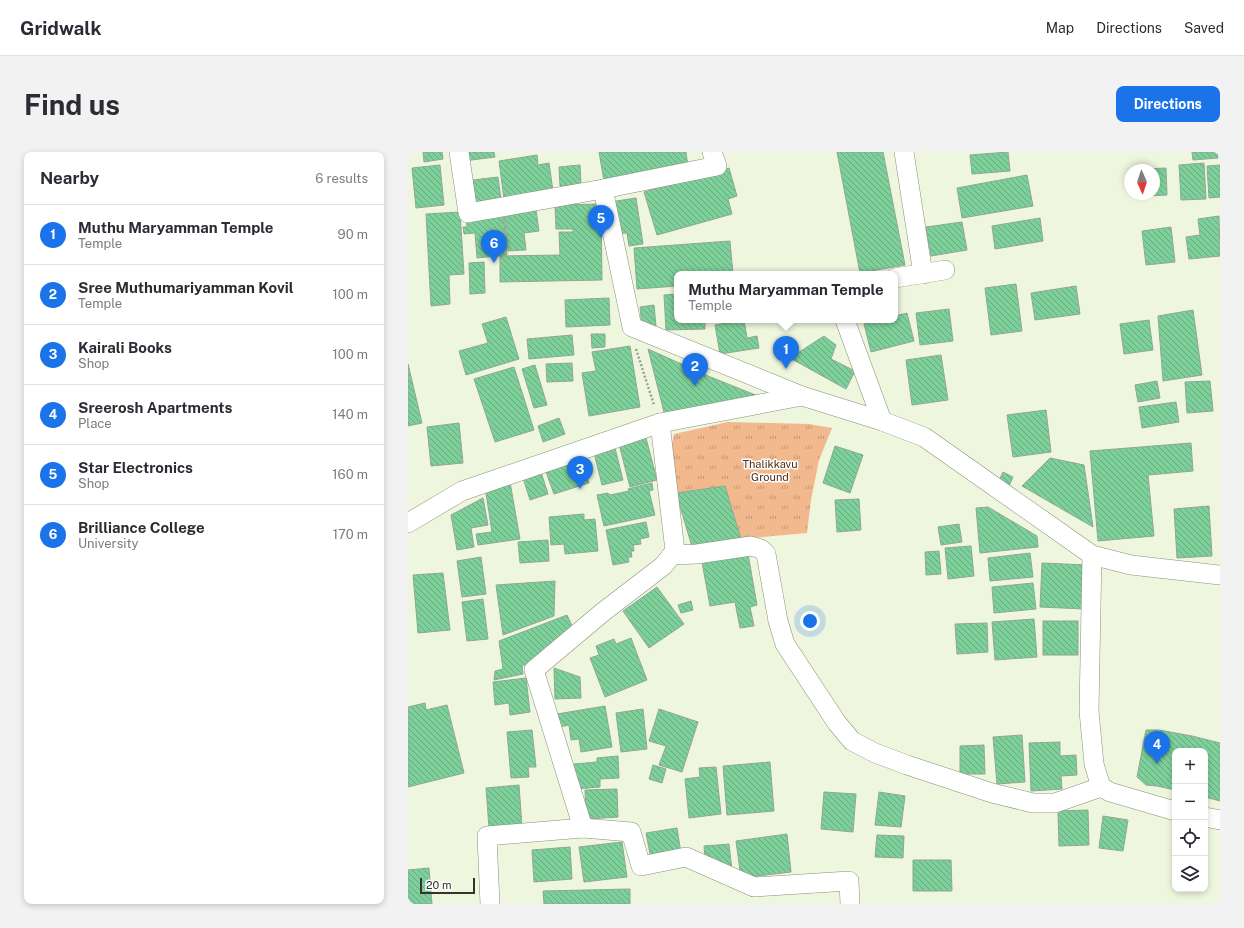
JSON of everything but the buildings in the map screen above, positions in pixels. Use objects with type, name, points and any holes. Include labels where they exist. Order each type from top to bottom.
[{"type":"street","points":[[459,152],[468,213],[716,166],[712,152]]},
{"type":"street","points":[[904,152],[923,274]]},
{"type":"street","points":[[603,188],[632,327],[802,396],[882,421],[924,437],[1092,555],[1131,565],[1220,575]]},
{"type":"street","points":[[898,278],[945,270]]},
{"type":"street","points":[[845,323],[882,421]]},
{"type":"street","points":[[408,523],[462,491],[660,423],[802,396]]},
{"type":"street","points":[[583,828],[534,670],[603,612],[663,566],[675,551],[660,423]]},
{"type":"street","points":[[672,555],[697,554],[751,546],[762,549],[766,554],[778,621],[785,644],[837,723],[852,741],[875,753],[907,765],[992,793],[1033,803],[1055,803],[1101,787]]},
{"type":"street","points":[[1092,555],[1089,711],[1094,764],[1101,787],[1110,792],[1172,810]]},
{"type":"street","points":[[1208,818],[1220,820]]},
{"type":"street","points":[[490,904],[487,836],[583,828],[631,832],[641,866],[686,857],[754,887],[849,881],[850,904]]},
{"type":"path","points":[[632,327],[636,348],[660,423]]},
{"type":"green space","name":"Thalikkavu Ground","points":[[728,422],[809,424],[832,428],[819,460],[811,500],[807,533],[741,539],[725,487],[676,493],[671,449],[674,434]]},
{"type":"place","name":"Star Electronics","points":[[601,238]]},
{"type":"place","name":"Brilliance College","points":[[494,263]]},
{"type":"place","name":"Muthu Maryamman Temple","points":[[786,369]]},
{"type":"place","name":"Sree Muthumariyamman Kovil","points":[[695,386]]},
{"type":"place","name":"Kairali Books","points":[[580,489]]},
{"type":"place","name":"Sreerosh Apartments","points":[[1157,764]]}]
